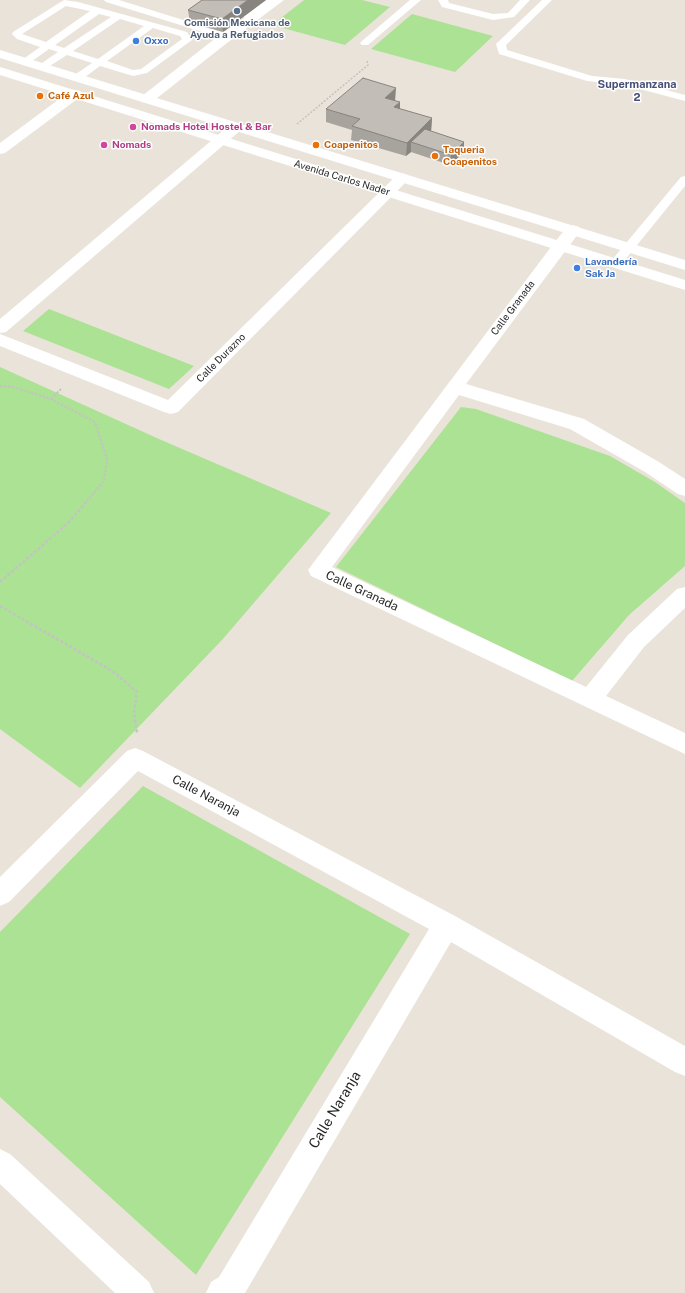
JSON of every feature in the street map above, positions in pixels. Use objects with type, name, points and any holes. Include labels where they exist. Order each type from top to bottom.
[{"type":"street","points":[[147,99],[222,40],[278,0]]},
{"type":"street","name":"Avenida Carlos Nader","points":[[0,54],[685,265]]},
{"type":"street","name":"Avenida Carlos Nader","points":[[0,71],[685,285]]},
{"type":"street","points":[[0,150],[76,94]]},
{"type":"street","points":[[0,328],[236,127]]},
{"type":"street","name":"Calle Durazno","points":[[0,340],[171,408],[402,178]]},
{"type":"street","name":"Calle Granada","points":[[573,230],[318,570],[685,744]]},
{"type":"street","points":[[454,387],[577,424],[652,467],[685,490]]},
{"type":"street","points":[[590,699],[636,641],[685,595]]},
{"type":"street","points":[[0,894],[135,758]]},
{"type":"street","name":"Calle Naranja","points":[[135,758],[446,925],[685,1062]]},
{"type":"street","name":"Calle Naranja","points":[[222,1293],[230,1288],[446,925]]},
{"type":"street","points":[[0,1164],[138,1293]]},
{"type":"lane","points":[[109,0],[222,35]]},
{"type":"lane","points":[[185,37],[222,35],[270,0]]},
{"type":"lane","points":[[365,43],[416,0]]},
{"type":"lane","points":[[443,0],[445,5],[493,17],[511,15],[526,0]]},
{"type":"lane","points":[[547,0],[500,44],[502,52],[591,79],[625,82],[685,98]]},
{"type":"lane","points":[[63,1],[184,34],[187,40],[144,72],[133,73],[20,37],[17,34],[63,1]]},
{"type":"lane","points":[[25,62],[98,10]]},
{"type":"lane","points":[[42,67],[118,16]]},
{"type":"lane","points":[[77,78],[151,25]]},
{"type":"lane","points":[[616,263],[685,179]]},
{"type":"path","points":[[278,140],[368,65],[365,43]]},
{"type":"path","points":[[0,386],[13,386],[51,399],[95,422],[107,459],[104,481],[81,508],[68,522],[0,582]]},
{"type":"path","points":[[0,606],[114,672],[137,692],[134,712],[137,730],[135,758]]},
{"type":"green space","points":[[304,0],[362,0],[390,7],[345,45],[272,25]]},
{"type":"green space","points":[[412,14],[493,36],[455,72],[371,49]]},
{"type":"green space","points":[[49,309],[194,366],[169,389],[23,331]]},
{"type":"green space","points":[[0,367],[159,439],[331,513],[222,640],[80,788],[0,729]]},
{"type":"green space","points":[[461,407],[476,409],[610,456],[655,482],[685,503],[685,566],[629,615],[572,681],[336,567]]},
{"type":"green space","points":[[143,786],[410,934],[196,1275],[0,1097],[0,932]]},
{"type":"building","points":[[202,0],[248,0],[222,19],[188,10]]},
{"type":"building","points":[[363,78],[396,88],[385,98],[400,102],[394,107],[432,118],[407,143],[352,126],[360,119],[326,109]]},
{"type":"building","points":[[425,129],[464,142],[451,155],[411,142]]},
{"type":"place","name":"Comisión Mexicana de Ayuda a Refugiados","points":[[237,11]]},
{"type":"place","name":"Oxxo","points":[[136,41]]},
{"type":"place","name":"Café Azul","points":[[40,96]]},
{"type":"place","name":"Nomads Hotel Hostel & Bar","points":[[133,127]]},
{"type":"place","name":"Nomads","points":[[104,145]]},
{"type":"place","name":"Coapenitos","points":[[316,145]]},
{"type":"place","name":"Taqueria Coapenitos","points":[[435,156]]},
{"type":"place","name":"Lavandería Sak Ja","points":[[577,268]]},
{"type":"district","name":"Supermanzana 2","points":[[637,91]]}]
